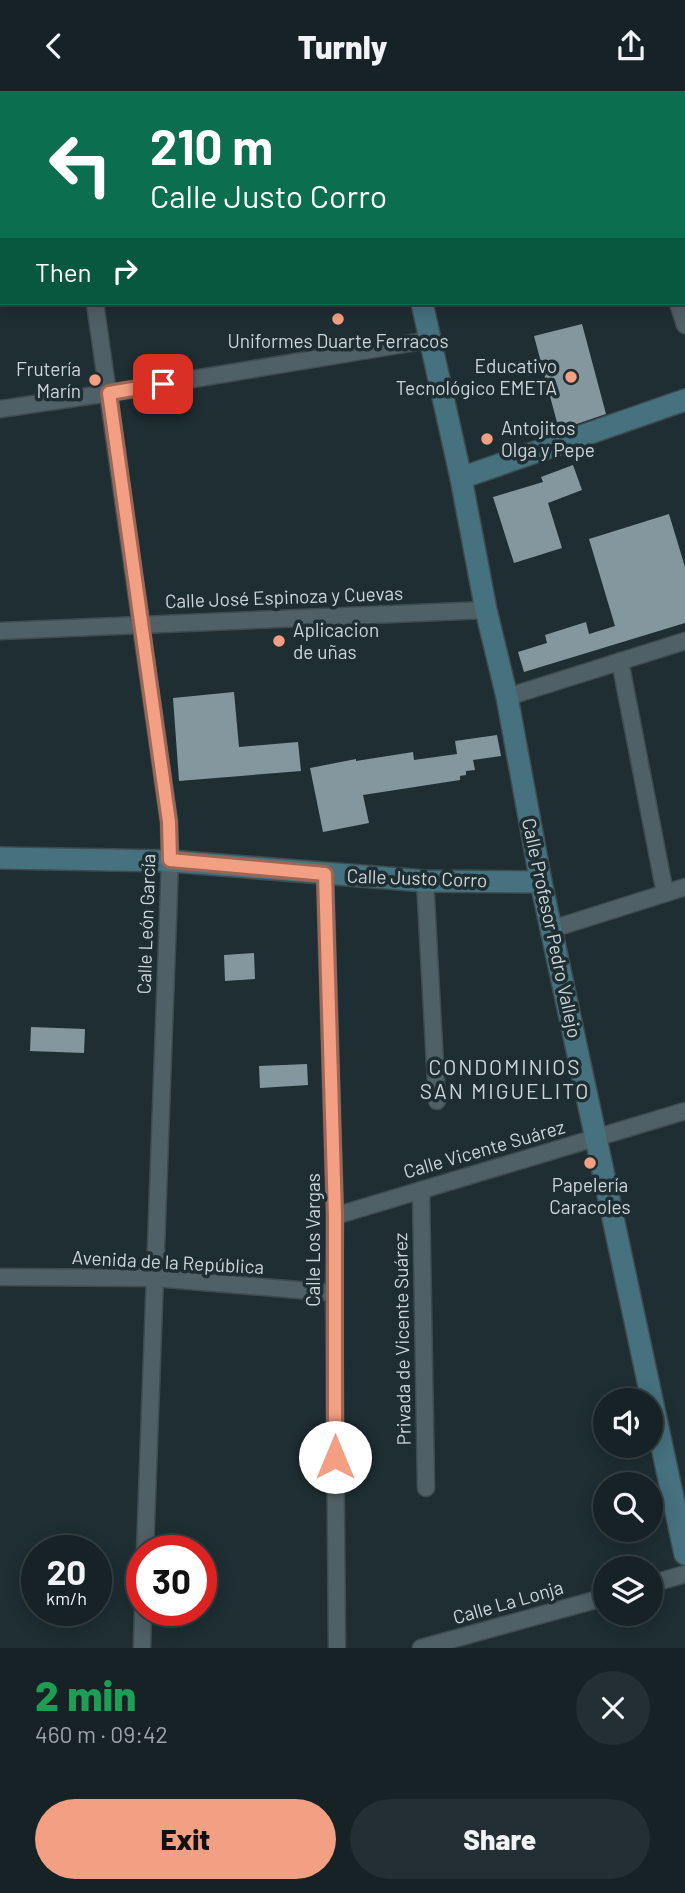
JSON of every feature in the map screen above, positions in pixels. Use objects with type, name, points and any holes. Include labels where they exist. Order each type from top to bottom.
[{"type":"street","name":"Calle León García","points":[[95,305],[169,822],[170,860],[146,1535]]},
{"type":"street","name":"Calle Profesor Pedro Vallejo","points":[[422,305],[461,478],[486,610],[507,697],[541,882],[685,1553]]},
{"type":"street","points":[[679,305],[685,325]]},
{"type":"street","points":[[0,409],[429,340]]},
{"type":"street","points":[[461,478],[685,400]]},
{"type":"street","name":"Calle José Espinoza y Cuevas","points":[[0,631],[486,610]]},
{"type":"street","points":[[507,697],[685,641]]},
{"type":"street","points":[[620,661],[665,893]]},
{"type":"street","name":"Calle Justo Corro","points":[[0,858],[170,860],[425,881],[541,882]]},
{"type":"street","name":"Calle Los Vargas","points":[[325,874],[335,1216],[337,1648]]},
{"type":"street","points":[[425,881],[437,1101]]},
{"type":"street","points":[[552,929],[685,887]]},
{"type":"street","name":"Calle Vicente Suárez","points":[[335,1216],[685,1111]]},
{"type":"street","name":"Privada de Vicente Suárez","points":[[421,1190],[426,1488]]},
{"type":"street","name":"Avenida de la República","points":[[0,1277],[154,1278],[334,1293]]},
{"type":"street","points":[[663,1580],[685,1574]]},
{"type":"street","name":"Calle La Lonja","points":[[421,1648],[593,1601]]},
{"type":"street","points":[[142,1648],[143,1626]]},
{"type":"building","name":"Educativo Tecnológico EMETA","points":[[582,324],[606,414],[559,430],[534,336]]},
{"type":"building","points":[[573,465],[582,490],[548,503],[562,548],[514,563],[493,497],[543,482],[541,477]]},
{"type":"building","points":[[669,514],[685,567],[685,623],[524,672],[518,652],[547,643],[545,635],[586,622],[589,634],[615,626],[589,539]]},
{"type":"building","points":[[234,692],[239,747],[298,742],[301,771],[179,781],[173,698]]},
{"type":"building","points":[[497,735],[501,756],[473,760],[475,770],[466,771],[466,775],[460,776],[460,780],[363,795],[369,823],[323,832],[310,768],[413,752],[414,760],[457,754],[455,741]]},
{"type":"building","points":[[254,953],[255,979],[225,981],[224,955]]},
{"type":"building","points":[[31,1027],[85,1029],[84,1053],[30,1051]]},
{"type":"building","points":[[307,1064],[308,1085],[260,1088],[259,1066]]},
{"type":"place","name":"Uniformes Duarte Ferracos","points":[[338,319]]},
{"type":"place","name":"Educativo Tecnológico EMETA","points":[[571,377]]},
{"type":"place","name":"Frutería Marín","points":[[95,380]]},
{"type":"place","name":"Antojitos Olga y Pepe","points":[[487,439]]},
{"type":"place","name":"Aplicacion de uñas","points":[[279,641]]},
{"type":"place","name":"Papelería Caracoles","points":[[590,1163]]},
{"type":"district","name":"CONDOMINIOS SAN MIGUELITO","points":[[505,1080]]},
{"type":"route","points":[[163,384],[109,393],[169,822],[170,860],[325,874],[335,1216],[335,1457]]}]
